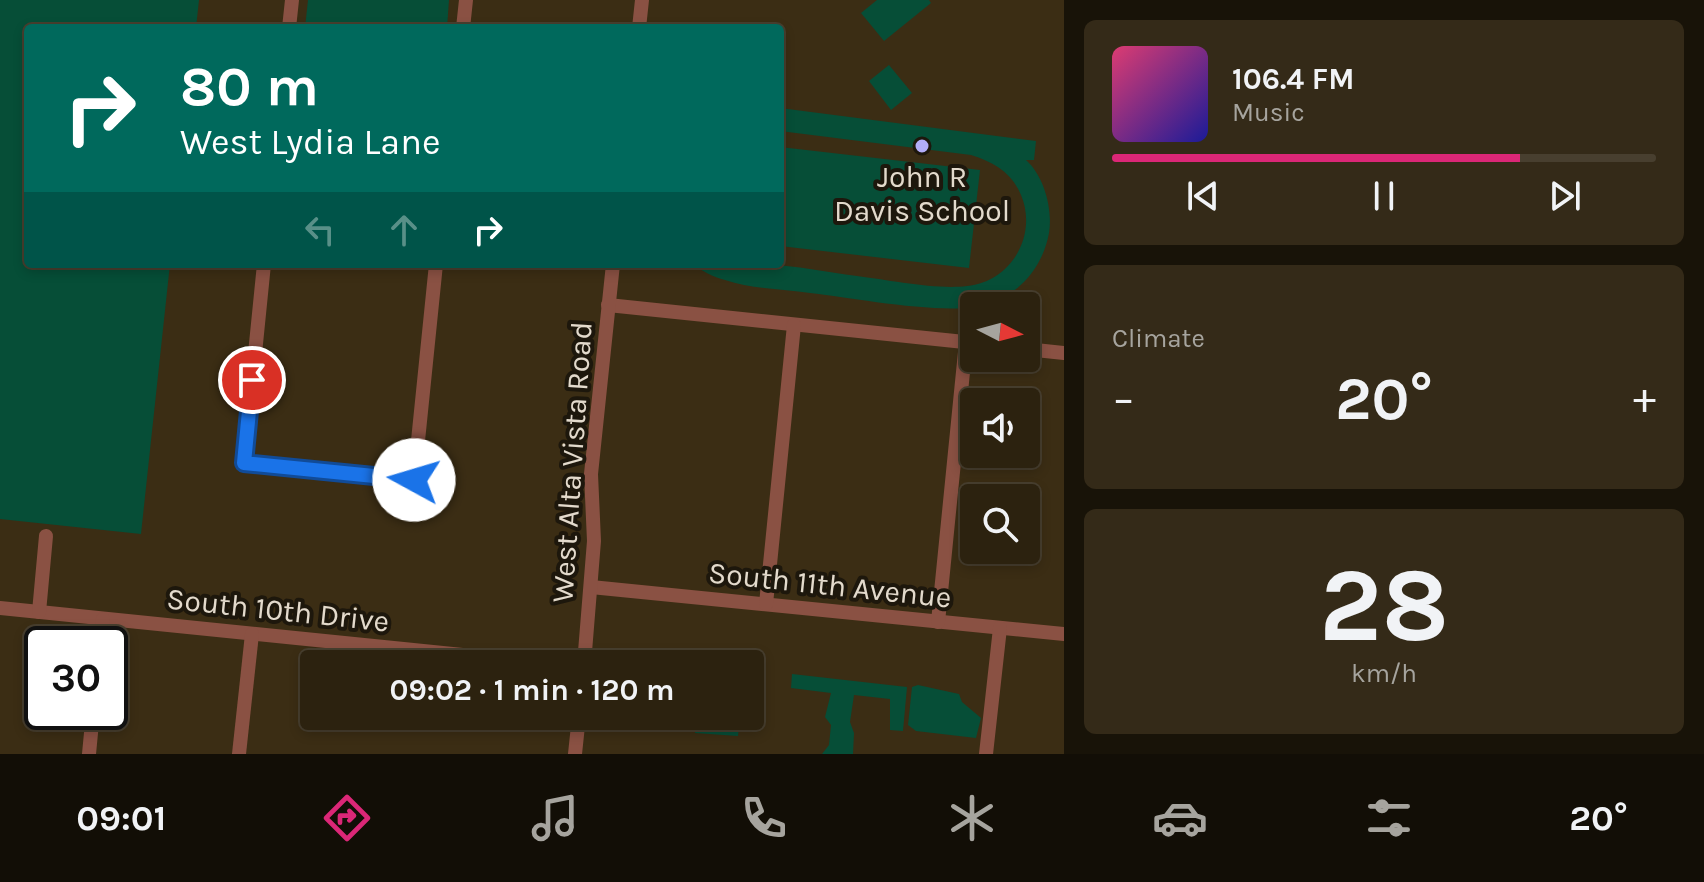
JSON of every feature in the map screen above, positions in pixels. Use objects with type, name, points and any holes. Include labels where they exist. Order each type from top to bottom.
[{"type":"street","points":[[289,24],[292,0]]},
{"type":"street","points":[[463,24],[466,0]]},
{"type":"street","points":[[639,24],[642,0]]},
{"type":"street","points":[[264,268],[244,463],[414,480],[436,268]]},
{"type":"street","name":"West Alta Vista Road","points":[[585,650],[594,541],[591,474],[613,268]]},
{"type":"street","points":[[608,305],[960,341]]},
{"type":"street","points":[[766,604],[794,325]]},
{"type":"street","points":[[1040,350],[1064,353]]},
{"type":"street","points":[[938,622],[967,372]]},
{"type":"street","points":[[39,612],[46,536]]},
{"type":"street","name":"South 11th Avenue","points":[[591,587],[1064,634]]},
{"type":"street","name":"South 10th Drive","points":[[0,608],[411,650]]},
{"type":"street","points":[[102,626],[103,619]]},
{"type":"street","points":[[986,754],[1000,628]]},
{"type":"street","points":[[239,754],[252,634]]},
{"type":"street","points":[[89,754],[91,730]]},
{"type":"street","points":[[575,754],[578,730]]},
{"type":"green space","points":[[0,0],[199,0],[196,24],[24,24],[24,268],[170,268],[141,534],[0,519]]},
{"type":"green space","points":[[308,0],[449,0],[447,24],[305,24]]},
{"type":"green space","points":[[877,0],[929,0],[931,3],[884,41],[861,13]]},
{"type":"green space","points":[[889,65],[912,93],[891,110],[869,81]]},
{"type":"green space","points":[[784,109],[1036,141],[1034,160],[1026,160],[1042,184],[1048,204],[1049,233],[1036,267],[1012,292],[960,292],[960,308],[928,308],[756,287],[721,279],[698,268],[784,266],[942,287],[983,283],[1008,266],[1017,254],[1026,226],[1021,195],[1013,180],[987,161],[971,155],[784,132]]},
{"type":"green space","points":[[784,147],[980,170],[969,268],[784,246]]},
{"type":"green space","points":[[792,674],[907,687],[903,731],[890,730],[890,699],[854,695],[850,722],[854,733],[853,754],[822,754],[829,745],[831,725],[825,717],[831,693],[791,688]]},
{"type":"green space","points":[[918,685],[959,694],[962,702],[981,718],[976,738],[916,731],[908,725],[912,687]]},
{"type":"green space","points":[[695,730],[739,730],[738,736],[695,733]]},
{"type":"place","name":"John R Davis School","points":[[922,146]]},
{"type":"route","points":[[252,380],[244,463],[414,480]]}]
